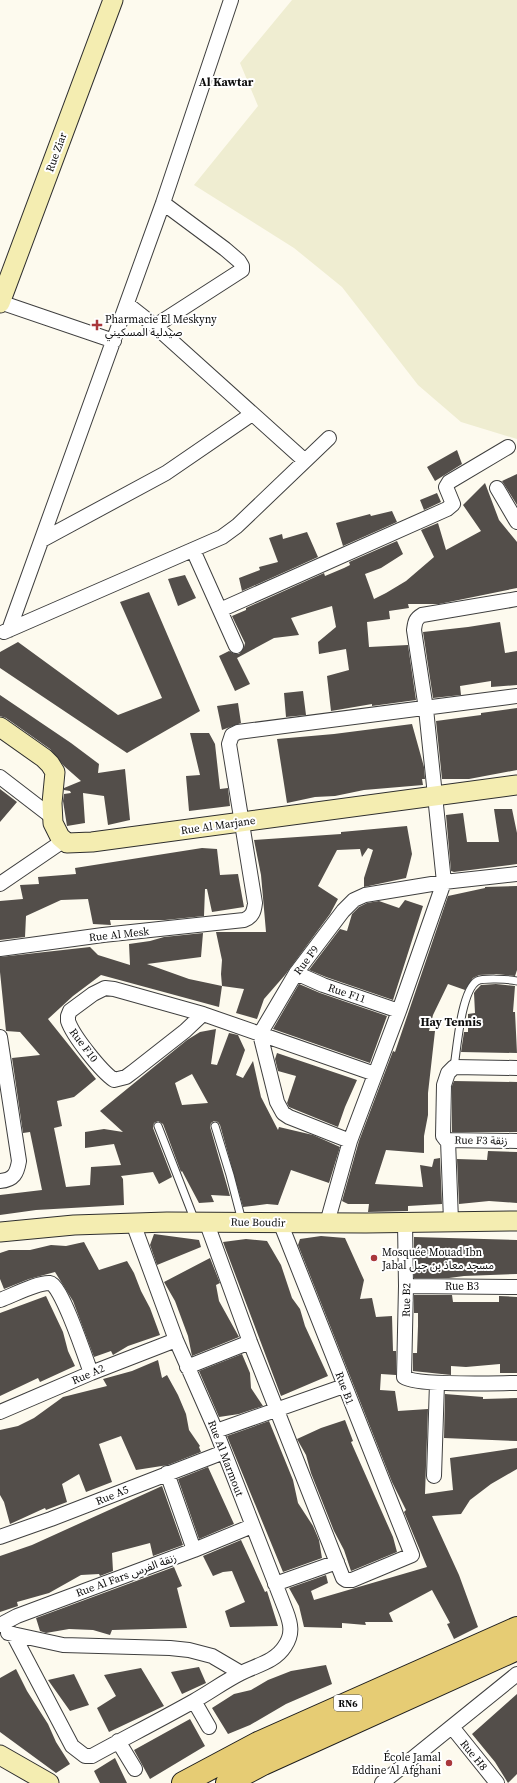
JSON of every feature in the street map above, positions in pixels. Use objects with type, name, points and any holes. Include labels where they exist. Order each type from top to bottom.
[{"type":"main road","name":"RN6","points":[[182,1783],[258,1743],[517,1628]]},
{"type":"main road","name":"RN6","points":[[227,1783],[263,1764],[517,1649]]},
{"type":"street","name":"Rue Ziar","points":[[0,302],[113,0]]},
{"type":"street","points":[[4,632],[42,540],[128,304],[231,0]]},
{"type":"street","points":[[155,326],[242,270],[242,266],[239,262],[225,249],[163,203]]},
{"type":"street","points":[[0,302],[114,341]]},
{"type":"street","points":[[128,304],[155,326],[304,460]]},
{"type":"street","points":[[42,540],[166,473],[252,414]]},
{"type":"street","points":[[4,632],[222,537],[237,526],[304,460],[329,438]]},
{"type":"street","points":[[220,610],[447,509],[453,504],[446,487],[449,482],[508,447]]},
{"type":"street","points":[[496,488],[517,522]]},
{"type":"street","points":[[193,550],[236,646]]},
{"type":"street","points":[[327,1223],[350,1141],[399,1011],[444,882],[426,709],[414,630],[417,618],[517,599]]},
{"type":"street","points":[[241,822],[229,744],[232,735],[238,732],[426,709],[517,696]]},
{"type":"street","points":[[0,727],[44,758],[55,772],[52,817],[56,831],[63,841],[0,884]]},
{"type":"street","points":[[0,777],[52,817]]},
{"type":"street","name":"Rue Al Marjane","points":[[63,841],[68,843],[92,842],[517,785]]},
{"type":"street","name":"Rue Al Mesk","points":[[0,949],[103,935],[237,921],[249,918],[254,912],[255,904],[241,822]]},
{"type":"street","name":"Rue F9","points":[[260,1034],[296,973],[343,911],[354,900],[365,895],[444,882],[517,874]]},
{"type":"street","name":"Rue F11","points":[[296,973],[323,985],[399,1011]]},
{"type":"street","name":"Rue F10","points":[[202,1014],[185,1031],[134,1071],[126,1077],[114,1080],[103,1070],[85,1048],[70,1026],[68,1016],[70,1011],[93,994],[105,988],[141,996],[202,1014],[375,1074]]},
{"type":"street","points":[[260,1034],[277,1102],[283,1113],[289,1118],[350,1141]]},
{"type":"street","points":[[0,1037],[20,1160],[15,1175],[7,1180],[0,1181]]},
{"type":"street","points":[[451,1221],[447,1140],[444,1136],[443,1106],[450,1072],[517,1068]]},
{"type":"street","name":"Rue F3 زنقة","points":[[447,1140],[517,1141]]},
{"type":"street","points":[[201,1221],[336,1562],[275,1584]]},
{"type":"street","name":"Rue Boudir","points":[[0,1232],[74,1225],[201,1221],[404,1223],[517,1221]]},
{"type":"street","name":"Rue B1","points":[[280,1222],[412,1555],[352,1580],[346,1580],[343,1578],[336,1562]]},
{"type":"street","name":"Rue Al Marmout","points":[[6,1633],[72,1746],[85,1756],[92,1756],[194,1701],[241,1673],[278,1655],[285,1646],[291,1633],[288,1618],[275,1584],[216,1431],[176,1340],[133,1223]]},
{"type":"street","name":"Rue B2","points":[[404,1223],[406,1286],[404,1377],[414,1381],[437,1383]]},
{"type":"street","points":[[0,1300],[41,1284],[52,1284],[58,1290],[91,1372]]},
{"type":"street","name":"Rue B3","points":[[406,1286],[517,1287]]},
{"type":"street","name":"Rue A2","points":[[0,1412],[91,1372],[176,1340]]},
{"type":"street","points":[[188,1366],[250,1342]]},
{"type":"street","points":[[434,1476],[437,1383],[517,1383]]},
{"type":"street","points":[[216,1431],[344,1386]]},
{"type":"street","name":"Rue A5","points":[[0,1536],[51,1519],[224,1452]]},
{"type":"street","points":[[167,1473],[194,1550]]},
{"type":"street","name":"Rue Al Fars زنقة الفرس","points":[[0,1625],[17,1616],[194,1550],[252,1526]]},
{"type":"street","points":[[6,1633],[63,1645],[170,1648],[189,1650],[212,1656],[241,1673]]},
{"type":"street","points":[[382,1783],[517,1674]]},
{"type":"street","points":[[194,1701],[209,1727]]},
{"type":"street","name":"Rue H8","points":[[452,1727],[497,1783]]},
{"type":"street","points":[[118,1741],[135,1769]]},
{"type":"street","points":[[0,1754],[48,1783]]},
{"type":"lane","points":[[450,1072],[465,999],[472,986],[477,981],[484,980],[517,981]]},
{"type":"lane","points":[[158,1126],[201,1221]]},
{"type":"lane","points":[[215,1126],[242,1221]]},
{"type":"shaded area","points":[[292,0],[517,0],[517,439],[461,422],[418,385],[342,287],[294,248],[194,185],[258,106],[240,63]]},
{"type":"building","points":[[457,450],[462,464],[435,481],[427,467]]},
{"type":"building","points":[[517,474],[517,505],[502,481]]},
{"type":"building","points":[[485,483],[499,520],[517,542],[517,588],[439,604],[408,604],[409,608],[389,611],[390,619],[367,622],[369,647],[408,645],[416,700],[372,706],[372,704],[331,711],[327,676],[349,670],[346,649],[319,654],[318,642],[336,627],[332,606],[291,618],[299,635],[274,638],[237,658],[250,684],[235,691],[219,656],[229,651],[239,654],[244,647],[245,643],[232,616],[246,610],[246,608],[324,573],[325,576],[344,568],[350,565],[349,562],[397,541],[403,554],[381,568],[365,574],[374,599],[386,593],[406,581],[434,557],[421,530],[438,523],[446,550],[481,531],[463,505]]},
{"type":"building","points":[[437,493],[441,502],[424,510],[420,500]]},
{"type":"building","points":[[392,511],[397,522],[343,546],[336,523],[370,514],[371,516]]},
{"type":"building","points":[[307,532],[318,557],[242,591],[239,578],[260,570],[259,567],[278,562],[269,538],[282,534],[283,539]]},
{"type":"building","points":[[185,575],[196,598],[178,606],[168,579]]},
{"type":"building","points":[[149,592],[200,711],[127,753],[0,668],[0,652],[18,642],[118,715],[162,698],[120,602]]},
{"type":"building","points":[[500,622],[505,653],[517,651],[517,685],[491,687],[491,681],[460,686],[461,695],[433,698],[423,632]]},
{"type":"building","points":[[303,691],[306,715],[286,717],[284,693]]},
{"type":"building","points":[[0,695],[71,743],[99,764],[98,773],[125,769],[130,820],[108,825],[104,796],[83,793],[85,823],[67,826],[63,801],[64,794],[71,793],[70,791],[64,790],[64,788],[81,781],[64,766],[50,749],[6,718],[0,716]]},
{"type":"building","points":[[238,703],[241,723],[222,730],[217,706]]},
{"type":"building","points":[[517,708],[517,770],[469,779],[442,779],[436,721],[481,715],[481,713]]},
{"type":"building","points":[[412,724],[424,767],[425,779],[422,779],[423,785],[364,790],[335,796],[315,797],[287,803],[277,739],[334,734]]},
{"type":"building","points":[[190,733],[209,733],[215,744],[220,789],[228,788],[230,806],[189,811],[186,776],[200,775]]},
{"type":"building","points":[[0,789],[17,802],[0,822]]},
{"type":"building","points":[[494,809],[512,809],[517,833],[517,864],[454,872],[451,871],[446,815],[463,813],[467,842],[499,842]]},
{"type":"building","points":[[407,826],[412,854],[406,878],[364,887],[364,878],[373,850],[368,848],[362,857],[360,849],[337,850],[318,886],[338,899],[330,914],[285,975],[264,999],[257,1019],[236,1013],[244,989],[222,986],[222,960],[216,932],[266,932],[261,875],[254,840],[341,834],[341,832]]},
{"type":"building","points":[[202,848],[217,849],[220,875],[238,874],[244,907],[212,912],[207,889],[205,889],[204,916],[165,920],[110,920],[111,925],[93,924],[88,899],[61,900],[26,916],[25,937],[0,940],[0,901],[23,899],[20,885],[39,884],[38,877],[76,874],[75,868]]},
{"type":"building","points":[[517,886],[517,970],[515,976],[496,974],[479,975],[473,978],[465,990],[448,984],[433,1015],[429,1031],[435,1031],[428,1093],[428,1115],[424,1136],[424,1153],[386,1150],[375,1184],[423,1187],[420,1165],[432,1167],[434,1159],[440,1158],[442,1204],[408,1206],[408,1211],[368,1212],[369,1204],[348,1204],[342,1201],[359,1141],[393,1051],[395,1052],[448,896],[485,887]]},
{"type":"building","points":[[405,900],[423,906],[393,1000],[309,970],[340,929],[347,931],[352,914],[359,907],[367,903],[379,901],[399,908]]},
{"type":"building","points":[[203,933],[201,957],[147,964],[189,979],[222,986],[219,1007],[101,975],[73,996],[48,1019],[96,1079],[74,1097],[57,1101],[62,1126],[54,1128],[66,1187],[90,1185],[91,1167],[121,1165],[114,1144],[85,1148],[85,1132],[104,1129],[123,1132],[100,1111],[187,1040],[200,1032],[216,1029],[211,1064],[217,1065],[229,1033],[238,1035],[245,1050],[236,1075],[243,1078],[253,1061],[261,1097],[278,1130],[279,1127],[313,1135],[340,1147],[329,1183],[291,1170],[278,1205],[267,1204],[243,1207],[220,1125],[218,1122],[214,1121],[211,1123],[210,1127],[230,1196],[211,1195],[214,1202],[199,1203],[182,1171],[181,1172],[163,1124],[158,1121],[154,1123],[153,1128],[172,1177],[159,1184],[153,1172],[121,1176],[123,1179],[124,1205],[36,1210],[0,1215],[0,1195],[42,1190],[30,1132],[23,1133],[12,1058],[40,1055],[20,1032],[6,1031],[0,972],[0,957],[90,947],[98,955],[130,965],[129,944],[164,937]],"holes":[[[192,1074],[208,1103],[182,1105],[175,1083]]]},
{"type":"building","points":[[299,984],[320,993],[387,1016],[370,1063],[273,1029]]},
{"type":"building","points":[[496,984],[515,986],[513,1012],[515,1012],[517,1053],[461,1052],[464,1032],[468,1032],[468,1014],[475,1013],[474,993],[481,985]]},
{"type":"building","points":[[277,1053],[357,1080],[338,1127],[289,1107],[287,1103],[296,1076],[278,1071],[275,1059]]},
{"type":"building","points":[[454,1081],[517,1082],[517,1132],[452,1132],[452,1086]]},
{"type":"building","points":[[488,1151],[517,1152],[517,1203],[489,1201],[459,1204],[457,1159],[487,1160]]},
{"type":"building","points":[[154,1234],[199,1240],[201,1247],[157,1265],[150,1245]]},
{"type":"building","points":[[321,1236],[345,1238],[364,1280],[360,1299],[372,1298],[376,1317],[392,1316],[393,1351],[396,1351],[396,1375],[381,1374],[380,1390],[395,1391],[398,1411],[428,1409],[425,1494],[453,1490],[450,1458],[517,1448],[517,1469],[491,1484],[470,1500],[461,1514],[432,1516],[459,1575],[478,1627],[454,1639],[447,1624],[450,1623],[432,1590],[389,1613],[393,1622],[365,1622],[366,1625],[342,1623],[342,1628],[304,1627],[299,1606],[289,1588],[326,1575],[328,1583],[311,1591],[314,1600],[427,1567],[404,1512],[406,1510],[392,1482],[298,1245],[300,1239]]},
{"type":"building","points":[[414,1237],[517,1240],[517,1274],[449,1278],[414,1278]]},
{"type":"building","points":[[246,1239],[267,1241],[281,1265],[292,1298],[300,1309],[305,1326],[328,1376],[281,1396],[223,1242]]},
{"type":"building","points":[[84,1242],[99,1270],[127,1261],[150,1308],[160,1335],[128,1346],[113,1355],[111,1351],[94,1357],[73,1301],[55,1272],[29,1279],[4,1289],[0,1279],[0,1253],[9,1250],[30,1250],[51,1245],[66,1246]]},
{"type":"building","points":[[210,1258],[220,1283],[216,1285],[219,1301],[239,1337],[192,1356],[188,1336],[175,1301],[164,1282]]},
{"type":"building","points":[[414,1295],[452,1295],[453,1302],[499,1302],[499,1296],[517,1297],[517,1373],[500,1373],[500,1364],[466,1367],[451,1366],[451,1375],[413,1371],[413,1353],[417,1353],[418,1326],[418,1313],[414,1313]]},
{"type":"building","points":[[46,1296],[63,1332],[68,1351],[75,1366],[40,1382],[38,1378],[0,1396],[0,1313]]},
{"type":"building","points":[[242,1354],[250,1373],[251,1388],[263,1406],[239,1414],[219,1417],[199,1371]]},
{"type":"building","points":[[158,1360],[162,1378],[167,1375],[178,1395],[186,1414],[189,1430],[200,1446],[201,1452],[168,1465],[136,1470],[121,1436],[99,1444],[112,1482],[86,1492],[79,1474],[62,1484],[67,1502],[46,1510],[45,1508],[10,1524],[4,1502],[0,1495],[0,1430],[18,1426],[34,1418],[63,1397],[107,1386],[103,1379],[132,1371]]},
{"type":"building","points":[[445,1394],[483,1397],[483,1399],[517,1398],[517,1441],[444,1438]]},
{"type":"building","points":[[345,1420],[353,1441],[351,1442],[393,1537],[397,1552],[351,1571],[344,1550],[334,1531],[311,1473],[306,1455],[297,1439],[321,1428]]},
{"type":"building","points":[[269,1421],[293,1480],[298,1503],[313,1526],[319,1540],[322,1558],[283,1572],[227,1436]]},
{"type":"building","points":[[208,1467],[234,1524],[199,1539],[178,1479]]},
{"type":"building","points":[[162,1486],[183,1545],[153,1556],[150,1543],[112,1553],[113,1571],[100,1576],[99,1574],[81,1575],[49,1593],[17,1602],[18,1606],[0,1612],[0,1556],[32,1545]]},
{"type":"building","points":[[241,1540],[265,1592],[267,1591],[278,1626],[230,1627],[225,1611],[245,1602],[232,1571],[223,1572],[213,1576],[203,1556]]},
{"type":"building","points":[[174,1567],[182,1586],[177,1588],[187,1628],[112,1630],[110,1635],[93,1630],[69,1629],[46,1633],[40,1631],[36,1618]]},
{"type":"building","points":[[326,1665],[332,1684],[286,1704],[250,1725],[228,1734],[212,1708],[234,1694],[251,1690],[268,1680],[291,1671]]},
{"type":"building","points":[[199,1667],[206,1683],[182,1694],[171,1672]]},
{"type":"building","points":[[141,1668],[164,1706],[109,1732],[97,1708],[116,1696],[104,1675]]},
{"type":"building","points":[[16,1669],[27,1691],[48,1724],[56,1742],[70,1764],[56,1773],[0,1732],[0,1678]]},
{"type":"building","points":[[74,1674],[89,1705],[70,1711],[48,1680]]},
{"type":"building","points":[[517,1694],[517,1774],[508,1783],[495,1762],[472,1734]]},
{"type":"building","points":[[190,1719],[205,1746],[150,1779],[134,1750]]},
{"type":"building","points":[[115,1758],[127,1783],[100,1783],[94,1771]]},
{"type":"place","name":"Pharmacie El Meskyny صيدلية المسكيني","points":[[97,325]]},
{"type":"place","name":"Mosquée Mouad Ibn Jabal مسجد معاذ بن جبل","points":[[374,1258]]},
{"type":"place","name":"École Jamal Eddine Al Afghani","points":[[449,1763]]},
{"type":"district","name":"Al Kawtar","points":[[226,82]]},
{"type":"district","name":"Hay Tennis","points":[[451,1022]]}]
